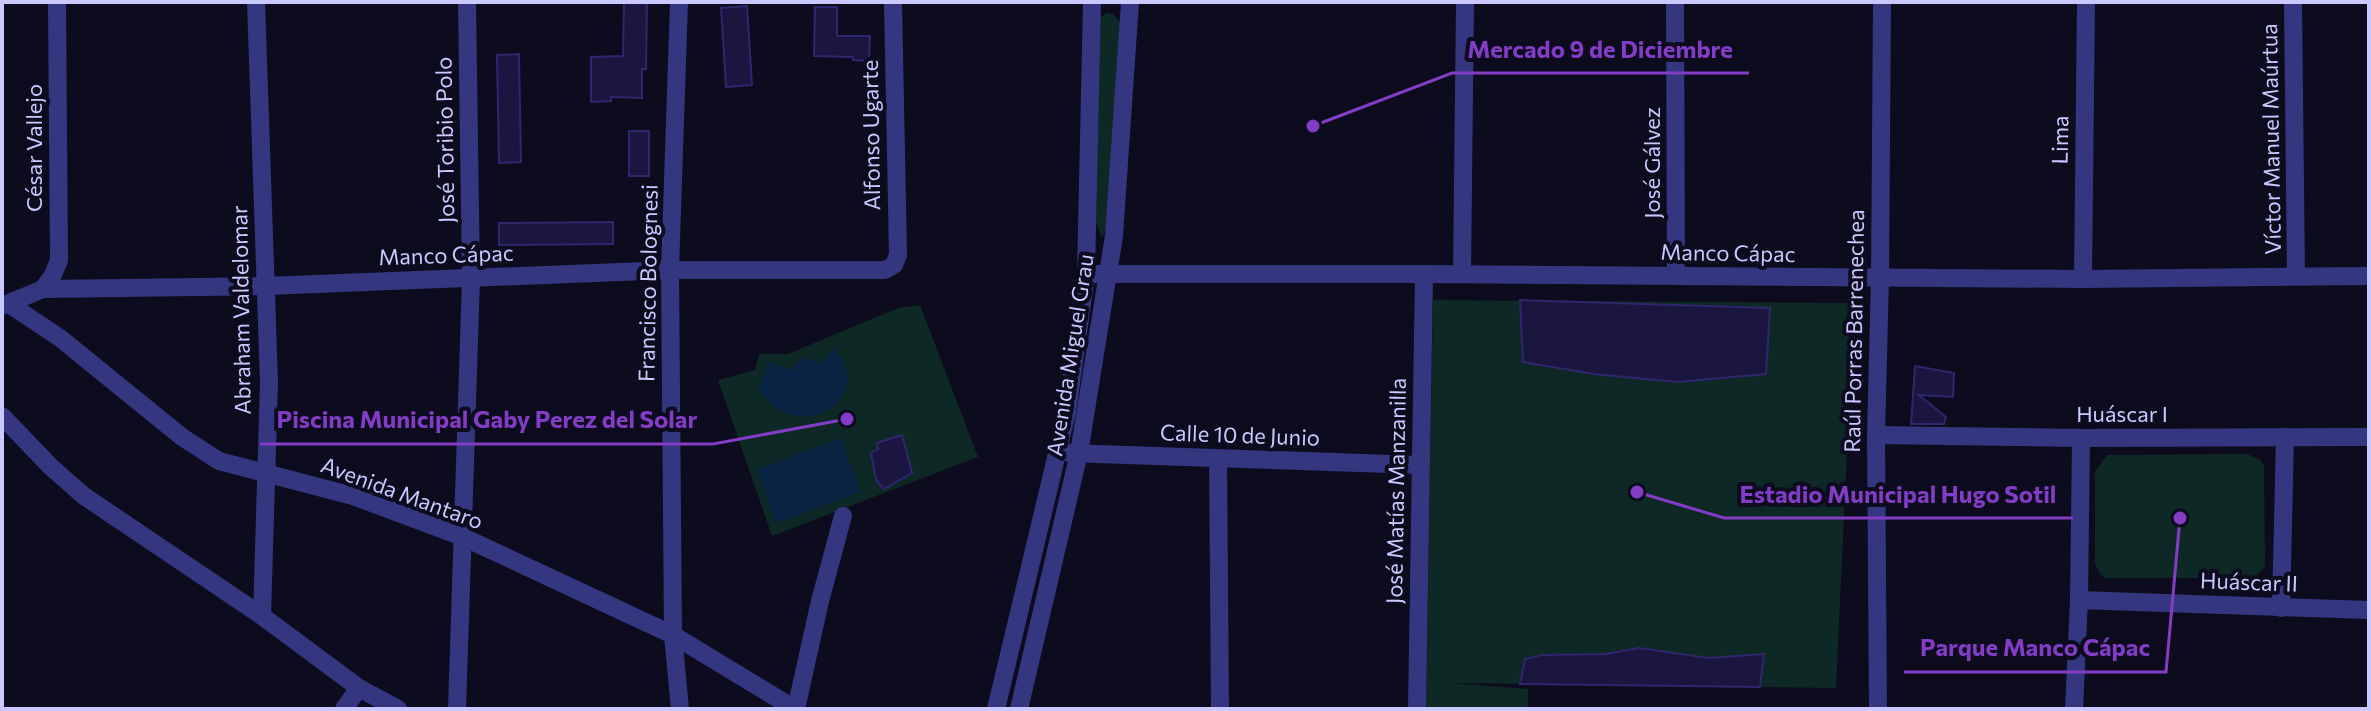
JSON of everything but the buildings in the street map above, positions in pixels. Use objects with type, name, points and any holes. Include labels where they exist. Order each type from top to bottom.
[{"type":"street","name":"César Vallejo","points":[[43,289],[59,260],[57,2]]},
{"type":"street","name":"Abraham Valdelomar","points":[[256,2],[269,382],[262,616]]},
{"type":"street","name":"José Toribio Polo","points":[[457,709],[471,279],[467,2]]},
{"type":"street","name":"Francisco Bolognesi","points":[[679,2],[670,270],[673,635],[680,709]]},
{"type":"street","name":"Alfonso Ugarte","points":[[893,2],[898,255],[894,265]]},
{"type":"street","name":"Avenida Miguel Grau","points":[[996,709],[1067,412],[1086,274],[1092,2]]},
{"type":"street","name":"Avenida Miguel Grau","points":[[1019,709],[1079,453],[1110,274],[1130,2]]},
{"type":"street","points":[[1462,274],[1465,2]]},
{"type":"street","name":"José Gálvez","points":[[1675,2],[1676,276]]},
{"type":"street","name":"Raúl Porras Barrenechea","points":[[1878,709],[1876,435],[1882,2]]},
{"type":"street","name":"Lima","points":[[2083,279],[2086,2]]},
{"type":"street","name":"Víctor Manuel Maúrtua","points":[[2293,2],[2296,276]]},
{"type":"street","name":"Manco Cápac","points":[[5,305],[43,289],[266,286],[670,270],[885,270],[894,265]]},
{"type":"street","name":"Manco Cápac","points":[[1086,274],[2083,279],[2369,276]]},
{"type":"street","name":"José Matías Manzanilla","points":[[1417,709],[1424,274]]},
{"type":"street","name":"Avenida Mantaro","points":[[5,305],[60,338],[182,437],[219,461],[353,496],[463,537],[673,635],[795,709]]},
{"type":"street","points":[[2,416],[84,496],[262,616],[359,688],[398,709]]},
{"type":"street","name":"Huáscar I","points":[[1876,435],[2369,437]]},
{"type":"street","points":[[2281,608],[2285,437]]},
{"type":"street","points":[[2074,709],[2081,438]]},
{"type":"street","name":"Calle 10 de Junio","points":[[1058,453],[1420,465]]},
{"type":"street","points":[[1218,459],[1220,709]]},
{"type":"street","points":[[795,709],[843,516]]},
{"type":"street","name":"Huáscar II","points":[[2079,600],[2369,610]]},
{"type":"street","points":[[344,709],[359,688]]},
{"type":"green space","points":[[1107,13],[1113,14],[1121,23],[1108,227],[1102,237],[1096,223],[1100,18]]},
{"type":"green space","points":[[1433,300],[1854,303],[1836,688],[1451,683],[1528,689],[1528,709],[1426,709]]},
{"type":"green space","points":[[920,305],[978,457],[772,536],[718,380],[755,370],[759,354],[788,354],[898,308]]},
{"type":"green space","points":[[2247,454],[2260,460],[2264,466],[2265,566],[2255,578],[2105,578],[2101,575],[2095,564],[2095,472],[2107,455]]},
{"type":"water","points":[[832,348],[843,362],[847,375],[846,389],[828,409],[815,415],[799,416],[783,412],[759,391],[768,362],[790,370],[802,358],[822,363]]},
{"type":"water","points":[[840,438],[861,492],[776,523],[757,470]]},
{"type":"place","name":"Mercado 9 de Diciembre","points":[[1313,126]]},
{"type":"place","name":"Piscina Municipal Gaby Perez del Solar","points":[[847,419]]},
{"type":"place","name":"Estadio Municipal Hugo Sotil","points":[[1637,492]]},
{"type":"place","name":"Parque Manco Cápac","points":[[2180,518]]}]
